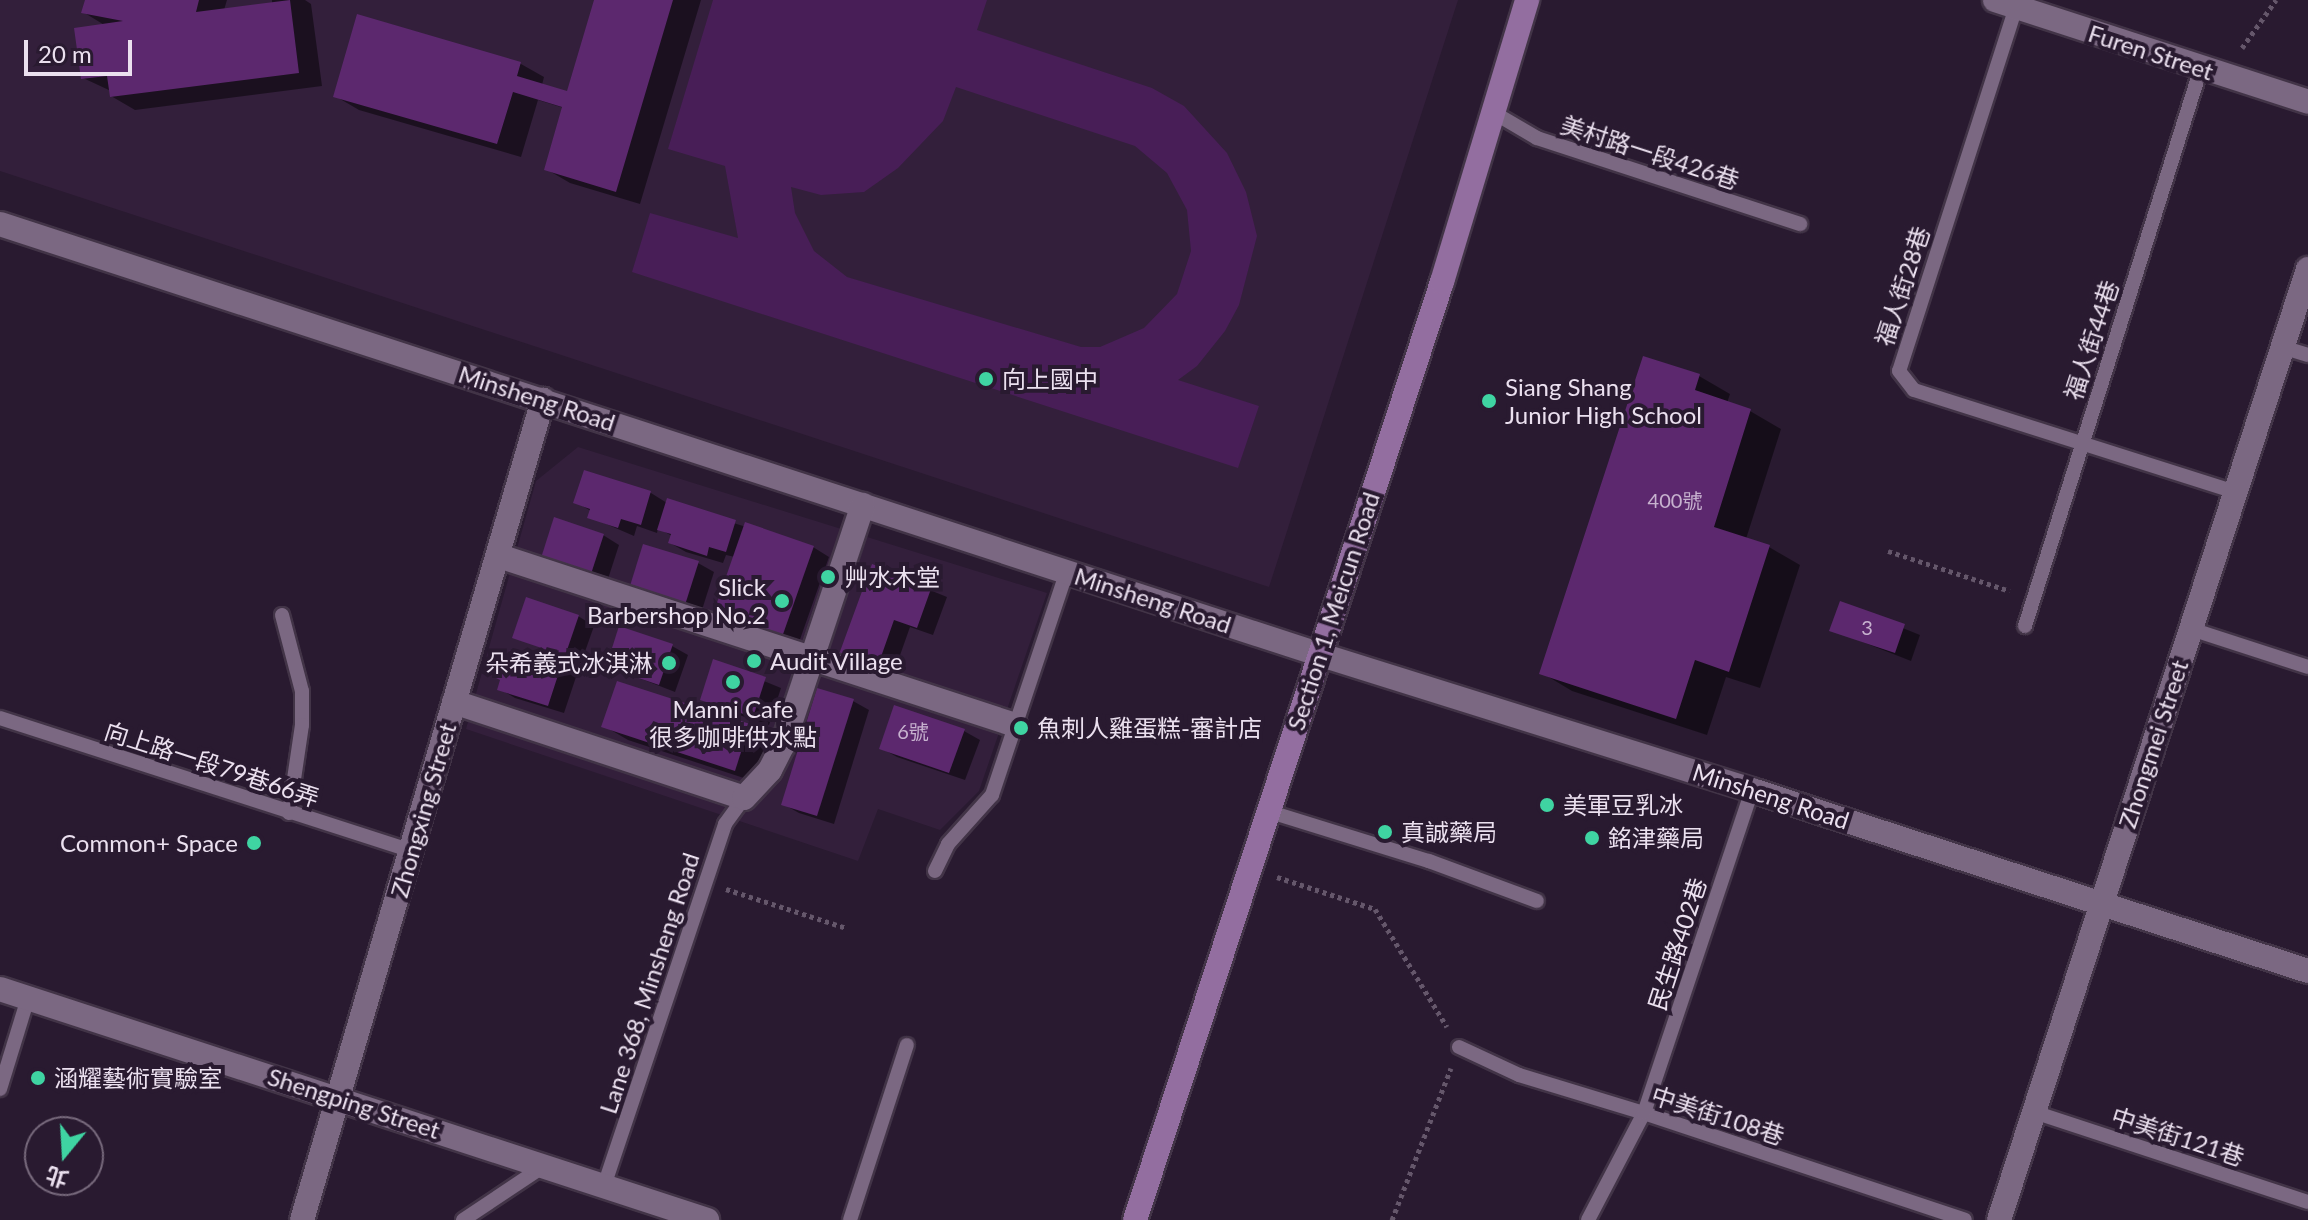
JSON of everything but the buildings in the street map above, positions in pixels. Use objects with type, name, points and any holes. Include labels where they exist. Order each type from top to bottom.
[{"type":"street","name":"Section 1, Meicun Road","points":[[1135,1220],[1442,282],[1491,111],[1527,0]]},
{"type":"street","name":"Furen Street","points":[[2006,4],[2308,102]]},
{"type":"street","name":"Minsheng Road","points":[[0,224],[1318,654],[1752,790],[2308,971]]},
{"type":"street","name":"Zhongmei Street","points":[[1999,1220],[2308,269]]},
{"type":"street","name":"Zhongxing Street","points":[[302,1220],[543,400]]},
{"type":"street","points":[[454,702],[744,798],[770,770],[783,745],[863,505]]},
{"type":"street","points":[[499,556],[1015,725]]},
{"type":"street","name":"Shengping Street","points":[[0,989],[707,1220]]},
{"type":"lane","name":"福人街28巷","points":[[2006,4],[1899,371],[1914,390],[2236,492]]},
{"type":"lane","name":"福人街44巷","points":[[2025,626],[2080,444],[2212,71]]},
{"type":"lane","name":"美村路一段426巷","points":[[1491,111],[1537,138],[1800,224]]},
{"type":"lane","points":[[2282,347],[2308,355]]},
{"type":"lane","points":[[935,871],[948,844],[992,795],[1067,571]]},
{"type":"lane","points":[[282,615],[302,691],[302,725],[289,813]]},
{"type":"lane","points":[[2191,629],[2308,667]]},
{"type":"lane","name":"向上路一段79巷66弄","points":[[0,718],[411,851]]},
{"type":"lane","name":"民生路402巷","points":[[1588,1220],[1644,1113],[1752,790]]},
{"type":"lane","name":"Lane 368, Minsheng Road","points":[[604,1186],[725,824],[744,798]]},
{"type":"lane","points":[[1267,811],[1429,861],[1537,901]]},
{"type":"lane","points":[[0,1089],[28,998]]},
{"type":"lane","points":[[850,1220],[907,1045]]},
{"type":"lane","name":"中美街108巷","points":[[1459,1047],[1519,1075],[1644,1113],[1965,1220]]},
{"type":"lane","name":"中美街121巷","points":[[2034,1112],[2308,1202]]},
{"type":"lane","points":[[463,1220],[544,1166]]},
{"type":"path","points":[[2212,71],[2276,0]]},
{"type":"path","points":[[1888,551],[2033,599]]},
{"type":"path","points":[[1248,868],[1375,909],[1459,1047],[1392,1220]]},
{"type":"path","points":[[705,883],[847,928]]},
{"type":"shaded area","name":"向上國中","points":[[0,0],[1458,0],[1269,587],[0,171]]},
{"type":"shaded area","points":[[713,0],[987,0],[977,30],[1152,88],[1184,106],[1227,153],[1246,192],[1257,236],[1239,305],[1225,331],[1197,366],[1178,380],[1259,406],[1238,468],[632,272],[650,213],[738,238],[725,166],[668,149]],"holes":[[[956,87],[1135,146],[1167,173],[1187,210],[1191,251],[1177,294],[1144,328],[1100,347],[1081,347],[847,277],[814,251],[795,213],[791,187],[821,195],[864,192],[898,168],[943,121]]]},
{"type":"shaded area","name":"Audit Village","points":[[578,447],[1047,593],[979,791],[940,830],[878,809],[858,861],[466,729],[536,481]]},
{"type":"place","name":"向上國中","points":[[986,379]]},
{"type":"place","name":"Siang Shang Junior High School","points":[[1489,401]]},
{"type":"place","name":"艸水木堂","points":[[828,577]]},
{"type":"place","name":"Slick Barbershop No.2","points":[[782,601]]},
{"type":"place","name":"Audit Village","points":[[754,661]]},
{"type":"place","name":"朵希義式冰淇淋","points":[[669,663]]},
{"type":"place","name":"Manni Cafe 很多咖啡供水點","points":[[733,682]]},
{"type":"place","name":"魚刺人雞蛋糕-審計店","points":[[1021,728]]},
{"type":"place","name":"美軍豆乳冰","points":[[1547,805]]},
{"type":"place","name":"真誠藥局","points":[[1385,832]]},
{"type":"place","name":"銘津藥局","points":[[1592,838]]},
{"type":"place","name":"Common+ Space","points":[[254,843]]},
{"type":"place","name":"涵耀藝術實驗室","points":[[38,1078]]}]
